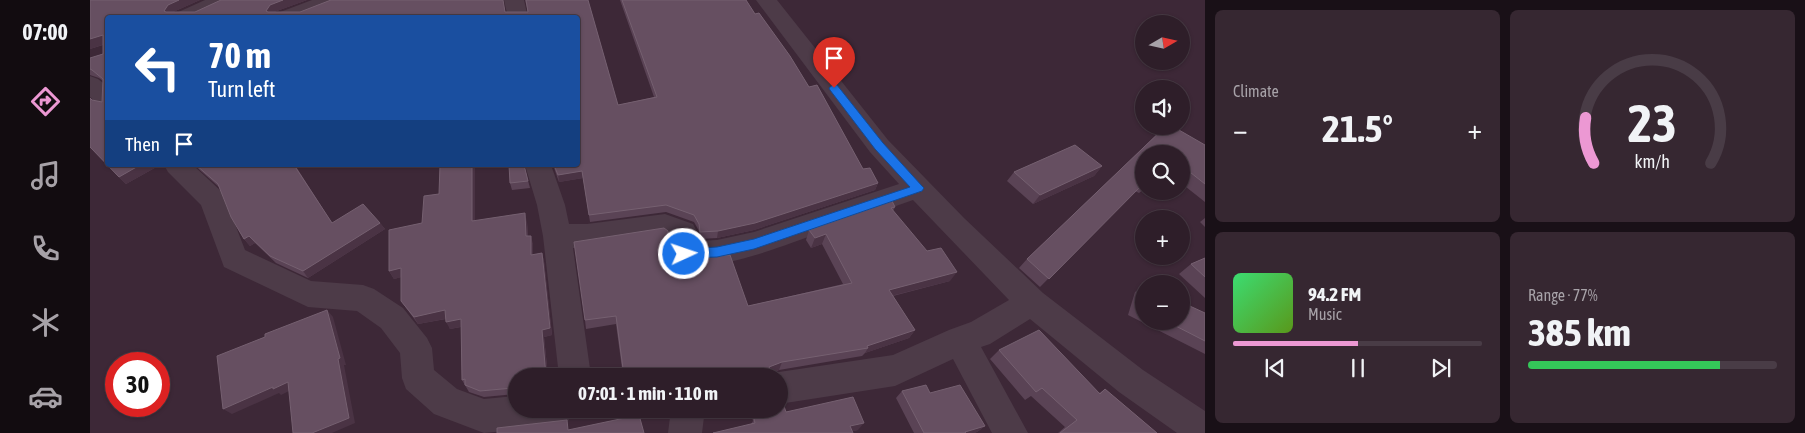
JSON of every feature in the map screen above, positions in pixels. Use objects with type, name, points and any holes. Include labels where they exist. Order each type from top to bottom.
[{"type":"street","points":[[188,15],[222,0]]},
{"type":"street","points":[[290,15],[331,0]]},
{"type":"street","points":[[514,0],[517,15]]},
{"type":"street","points":[[766,0],[879,146],[954,226],[1032,302],[1130,381],[1205,432]]},
{"type":"street","points":[[179,167],[213,200],[234,258],[308,294],[364,298],[392,318],[416,348],[418,378],[446,402],[484,416],[508,414]]},
{"type":"street","points":[[539,167],[551,205],[557,236],[574,368]]},
{"type":"street","points":[[557,236],[588,236],[665,225],[682,232],[684,254],[717,252],[754,244],[918,188]]},
{"type":"street","points":[[788,387],[895,370],[960,340],[979,334],[1032,302]]},
{"type":"street","points":[[960,340],[1011,433]]},
{"type":"street","points":[[685,433],[687,418]]},
{"type":"building","points":[[90,0],[179,0],[168,5],[164,11],[195,12],[221,0],[283,0],[270,5],[266,11],[300,12],[331,0],[503,0],[505,12],[528,12],[526,0],[588,0],[618,105],[657,97],[622,0],[746,0],[755,14],[759,13],[790,56],[809,87],[817,85],[863,169],[870,168],[878,183],[755,223],[718,231],[700,232],[699,224],[694,215],[666,205],[589,215],[582,171],[558,175],[555,167],[580,167],[580,15],[105,15],[105,163],[90,147],[90,98],[102,102],[103,79],[90,69],[90,58],[103,54],[103,35],[90,39]]},
{"type":"building","points":[[1157,135],[1188,135],[1205,145],[1205,184],[1190,172],[1190,145],[1146,145]]},
{"type":"building","points":[[1075,145],[1102,166],[1040,195],[1014,172]]},
{"type":"building","points":[[1135,156],[1135,192],[1049,279],[1027,259]]},
{"type":"building","points":[[109,167],[136,167],[119,177]]},
{"type":"building","points":[[198,167],[295,167],[332,223],[363,204],[380,223],[303,271],[270,256],[249,236],[244,239],[231,217],[218,184]]},
{"type":"building","points":[[440,167],[472,167],[472,221],[525,213],[526,236],[531,236],[531,255],[542,253],[550,328],[542,330],[545,368],[508,368],[508,388],[480,391],[465,385],[465,379],[462,380],[461,319],[446,322],[445,310],[414,317],[401,301],[401,268],[389,271],[389,230],[422,223],[424,196],[439,194]]},
{"type":"building","points":[[509,167],[524,167],[528,181],[510,183]]},
{"type":"building","points":[[892,201],[895,207],[891,208],[927,251],[941,248],[957,272],[889,290],[915,330],[867,346],[868,348],[782,362],[769,368],[623,368],[616,316],[585,320],[574,242],[664,228],[668,231],[669,245],[674,255],[691,258],[730,255],[748,306],[852,283],[826,234],[815,238],[809,230]]},
{"type":"building","points":[[1205,258],[1205,277],[1191,264]]},
{"type":"building","points":[[1190,306],[1205,313],[1205,341],[1184,330],[1190,330]]},
{"type":"building","points":[[327,310],[340,358],[338,359],[349,418],[312,433],[293,433],[288,382],[223,409],[217,356],[265,337],[265,334]]},
{"type":"building","points":[[1039,330],[1100,394],[1105,389],[1157,433],[1060,433],[1077,420],[1042,388],[1036,392],[999,350]]},
{"type":"building","points":[[926,385],[930,393],[960,385],[985,426],[966,433],[924,433],[902,391]]},
{"type":"building","points":[[853,397],[864,423],[850,426],[853,433],[713,433],[755,423],[754,419],[788,418],[788,412]]},
{"type":"building","points":[[625,418],[640,418],[644,433],[497,433],[497,428],[567,420],[568,430]]},
{"type":"route","points":[[684,254],[717,252],[754,244],[790,230],[918,188],[879,146],[834,88]]}]
